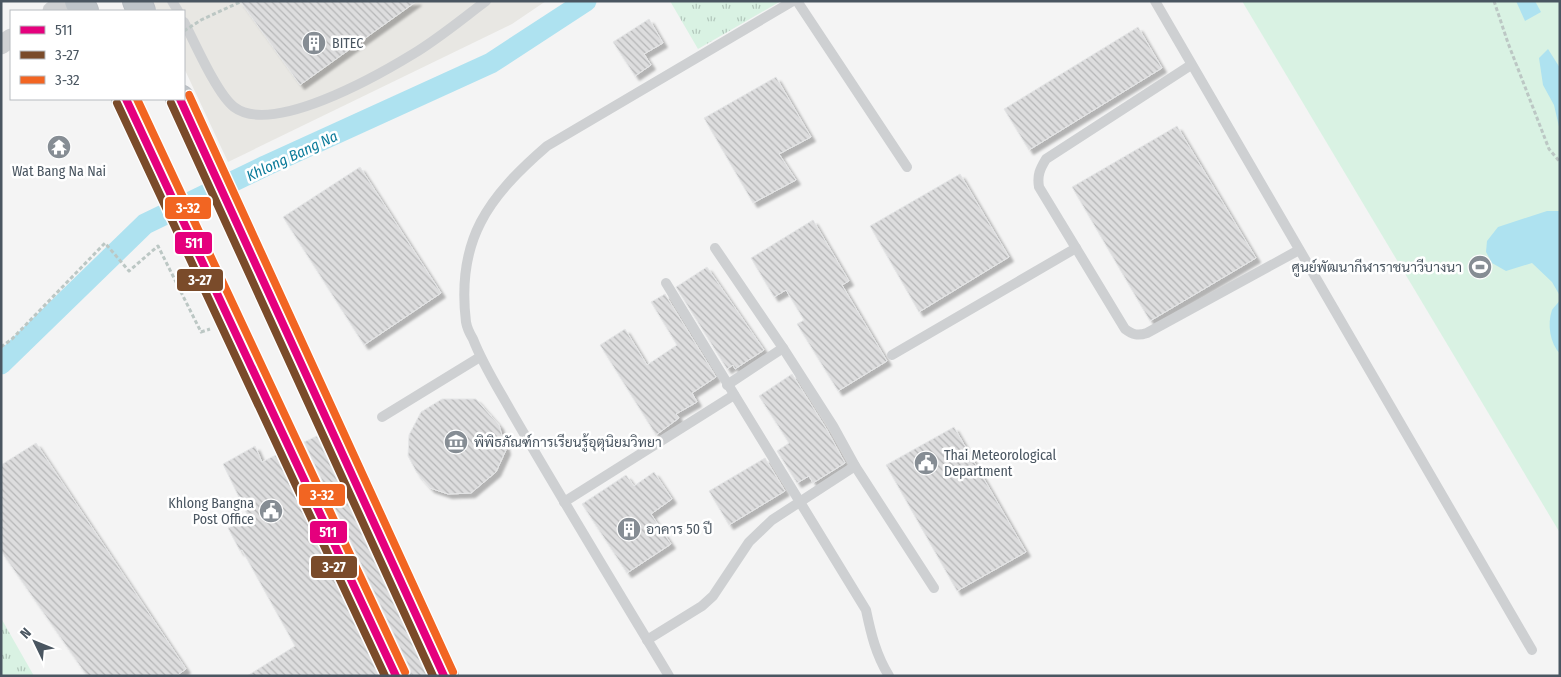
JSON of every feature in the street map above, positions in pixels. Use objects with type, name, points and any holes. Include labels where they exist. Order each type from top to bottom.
[{"type":"highway","points":[[126,100],[396,676]]},
{"type":"highway","points":[[180,100],[444,676]]},
{"type":"street","points":[[54,10],[67,1]]},
{"type":"lane","points":[[185,24],[223,96],[234,107],[244,112],[258,115],[297,109],[351,88],[414,54],[486,1]]},
{"type":"lane","points":[[668,676],[480,357],[466,324],[464,281],[470,244],[481,219],[499,192],[519,170],[547,146],[795,1],[906,167]]},
{"type":"lane","points":[[1155,1],[1532,650]]},
{"type":"lane","points":[[1191,65],[1046,159],[1038,177],[1039,187],[1125,329],[1139,336],[1299,250]]},
{"type":"lane","points":[[715,248],[783,348],[833,426],[854,466],[934,588]]},
{"type":"lane","points":[[892,356],[1076,248]]},
{"type":"lane","points":[[666,283],[866,610],[879,659],[889,676]]},
{"type":"lane","points":[[727,385],[783,348]]},
{"type":"lane","points":[[382,417],[480,357]]},
{"type":"lane","points":[[564,502],[734,395]]},
{"type":"lane","points":[[647,640],[702,606],[713,596],[749,542],[772,520],[854,466]]},
{"type":"path","points":[[1494,1],[1508,43],[1549,149],[1560,162]]},
{"type":"path","points":[[185,30],[201,20],[240,2]]},
{"type":"path","points":[[1,347],[12,340],[105,243],[129,270],[158,246],[201,332]]},
{"type":"shaded area","points":[[152,1],[546,1],[512,24],[228,162],[185,70],[185,10],[156,10]]},
{"type":"green space","points":[[670,1],[781,1],[698,49]]},
{"type":"green space","name":"ศูนย์พัฒนากีฬาราชนาวีบางนา","points":[[1242,1],[1560,1],[1560,533]]},
{"type":"green space","points":[[1,618],[34,676],[1,676]]},
{"type":"water","points":[[1516,1],[1535,1],[1541,12],[1525,21]]},
{"type":"water","points":[[1548,49],[1560,68],[1560,131],[1554,105],[1543,85],[1539,58]]},
{"type":"water","points":[[1547,211],[1560,211],[1560,296],[1552,282],[1532,263],[1506,271],[1492,263],[1486,252],[1487,241],[1498,227]]},
{"type":"water","points":[[1560,300],[1560,354],[1552,339],[1550,315]]},
{"type":"building","name":"BITEC","points":[[240,1],[417,1],[300,85]]},
{"type":"building","points":[[649,19],[663,43],[644,54],[651,65],[635,76],[613,42]]},
{"type":"building","points":[[1138,27],[1162,68],[1029,150],[1004,109]]},
{"type":"building","points":[[776,77],[811,137],[779,154],[796,180],[753,203],[704,118]]},
{"type":"building","points":[[1177,126],[1256,258],[1150,321],[1072,187]]},
{"type":"building","points":[[360,167],[441,293],[364,345],[283,217]]},
{"type":"building","points":[[960,174],[1009,257],[919,312],[870,226]]},
{"type":"building","points":[[813,220],[849,281],[842,285],[887,361],[838,391],[797,324],[804,320],[786,290],[774,297],[751,258]]},
{"type":"building","points":[[707,267],[764,350],[735,369],[733,365],[727,369],[676,287]]},
{"type":"building","points":[[665,294],[716,377],[692,393],[697,402],[676,414],[679,418],[656,435],[600,345],[625,329],[647,365],[677,345],[651,302]]},
{"type":"building","points":[[792,374],[845,463],[813,483],[809,476],[797,483],[777,451],[789,443],[759,396]]},
{"type":"building","name":"พิพิธภัณฑ์การเรียนรู้อุตุนิยมวิทยา","points":[[442,399],[476,399],[499,425],[506,450],[496,472],[471,493],[448,494],[430,488],[417,473],[408,456],[409,435],[421,412]]},
{"type":"building","points":[[954,427],[1026,552],[957,591],[886,465]]},
{"type":"building","points":[[317,436],[427,676],[411,676],[410,669],[304,442]]},
{"type":"building","points":[[36,443],[186,669],[176,676],[87,676],[1,551],[1,465]]},
{"type":"building","points":[[255,446],[262,462],[276,455],[379,676],[247,676],[295,646],[228,528],[249,518],[223,464]]},
{"type":"building","points":[[765,458],[785,491],[729,525],[709,491]]},
{"type":"building","name":"อาคาร 50 ปี","points":[[654,472],[672,499],[651,514],[671,544],[627,573],[582,504],[626,475],[634,486]]},
{"type":"waterway","name":"Khlong Bang Na","points":[[1,364],[145,224],[265,166],[491,63],[586,1]]},
{"type":"transit line","name":"3-32","points":[[189,95],[453,672]]},
{"type":"transit line","name":"511","points":[[126,100],[396,676]]},
{"type":"transit line","name":"3-32","points":[[137,100],[405,672]]},
{"type":"transit line","name":"511","points":[[180,100],[444,676]]},
{"type":"transit line","name":"3-27","points":[[117,103],[385,676]]},
{"type":"transit line","name":"3-27","points":[[171,103],[433,676]]},
{"type":"place","name":"BITEC","points":[[314,43]]},
{"type":"place","name":"Wat Bang Na Nai","points":[[59,147]]},
{"type":"place","name":"ศูนย์พัฒนากีฬาราชนาวีบางนา","points":[[1480,267]]},
{"type":"place","name":"พิพิธภัณฑ์การเรียนรู้อุตุนิยมวิทยา","points":[[456,442]]},
{"type":"place","name":"Thai Meteorological Department","points":[[926,463]]},
{"type":"place","name":"Khlong Bangna Post Office","points":[[271,511]]},
{"type":"place","name":"อาคาร 50 ปี","points":[[629,529]]}]
